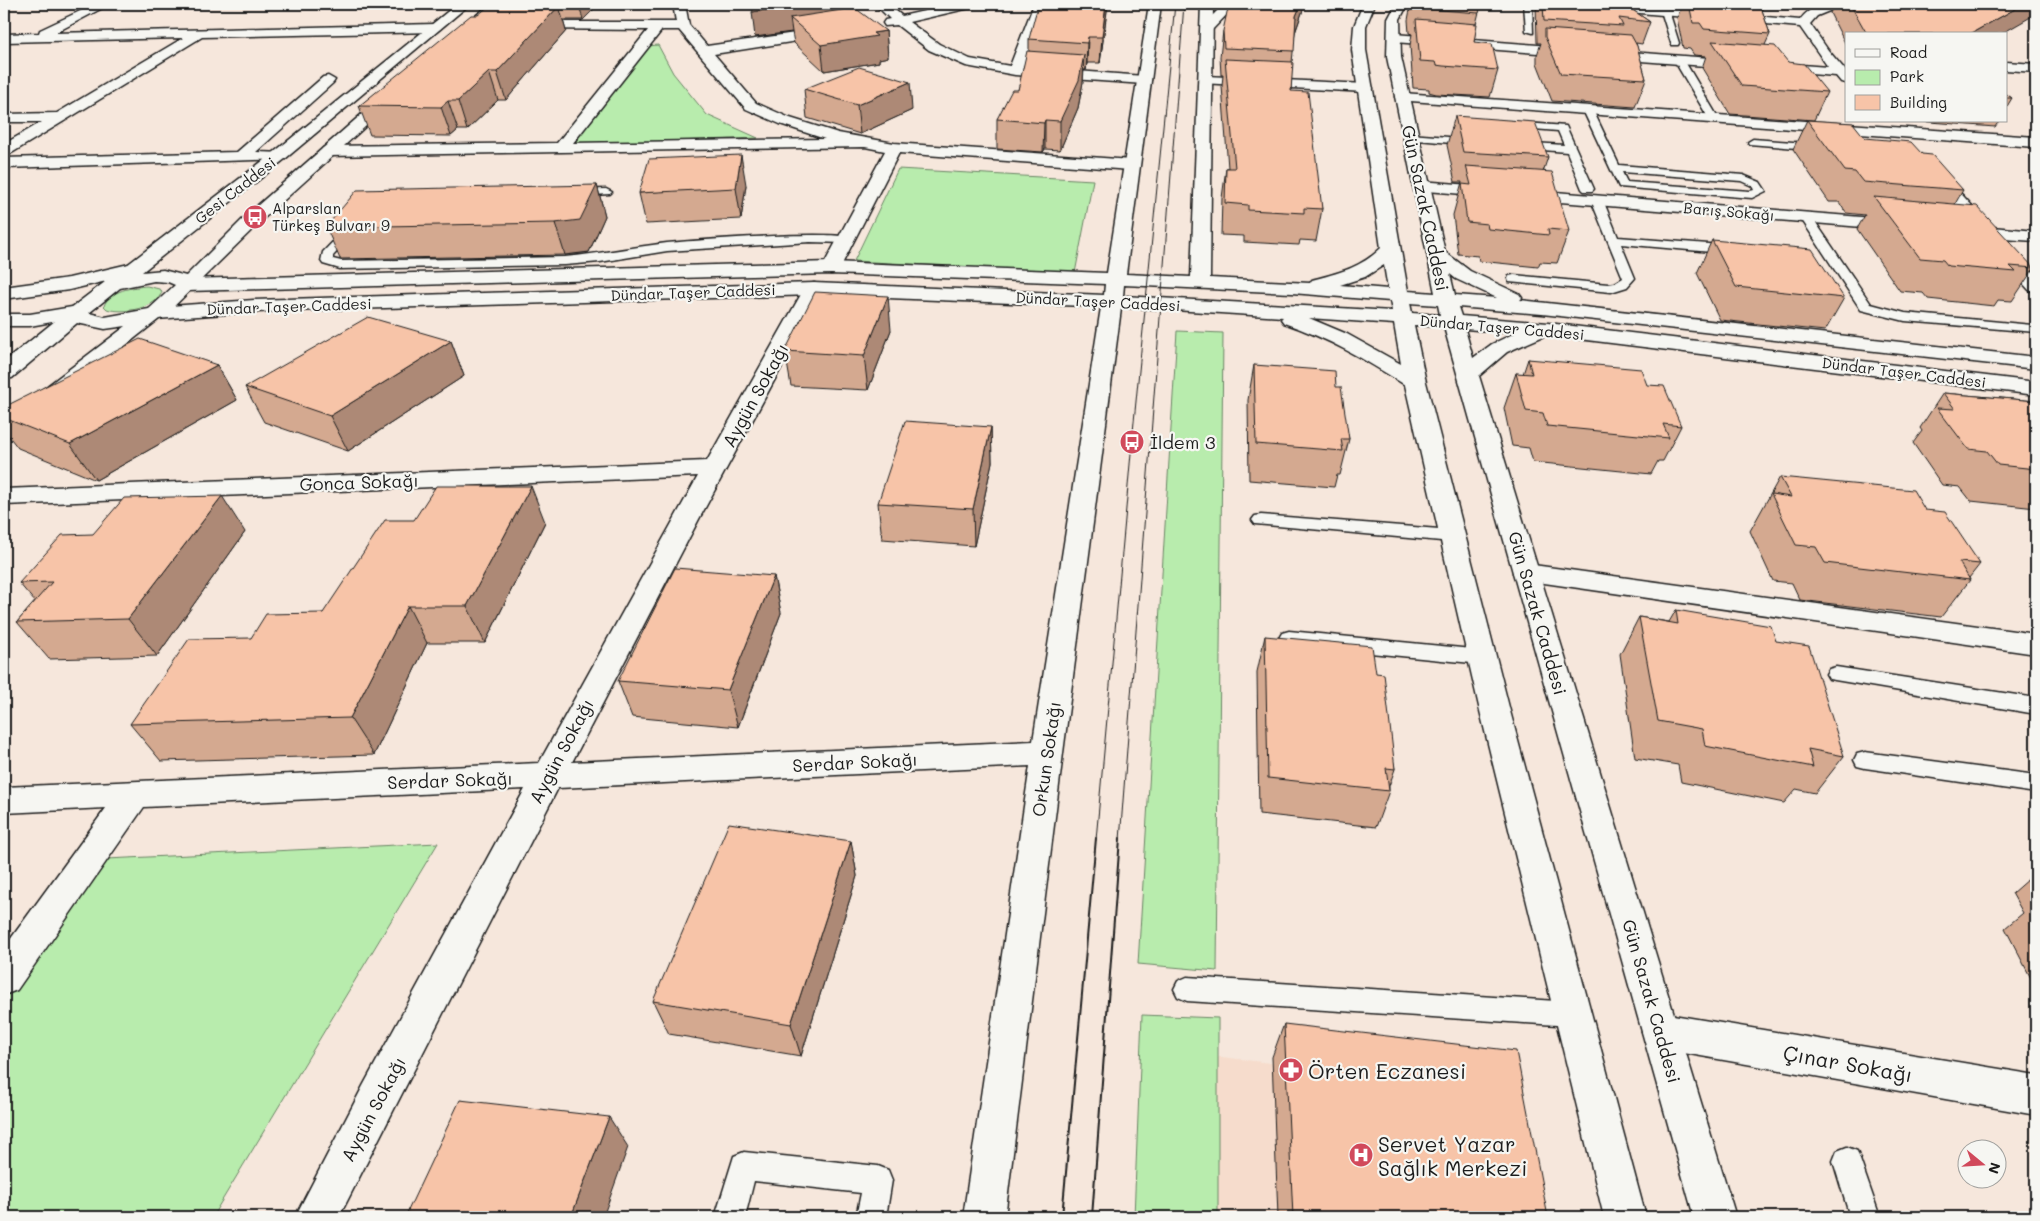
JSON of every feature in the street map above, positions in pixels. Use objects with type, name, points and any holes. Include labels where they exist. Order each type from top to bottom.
[{"type":"street","points":[[38,37],[104,4]]},
{"type":"street","name":"Gesi Caddesi","points":[[4,373],[78,312],[279,156],[464,4]]},
{"type":"street","points":[[452,43],[497,4]]},
{"type":"street","points":[[679,4],[683,26],[751,106],[809,129],[863,143],[894,148],[1131,165]]},
{"type":"street","points":[[881,4],[934,47],[953,57],[979,65],[1015,71],[1144,80]]},
{"type":"street","points":[[880,24],[970,4]]},
{"type":"street","points":[[1015,71],[1040,4]]},
{"type":"street","name":"Orkun Sokağı","points":[[984,1217],[1047,753],[1155,4]]},
{"type":"street","points":[[1200,283],[1207,4]]},
{"type":"street","points":[[1207,28],[1231,4]]},
{"type":"street","name":"Gün Sazak Caddesi","points":[[1369,4],[1364,13],[1359,38],[1390,249],[1415,382],[1482,658],[1625,1217]]},
{"type":"street","name":"Gün Sazak Caddesi","points":[[1402,4],[1394,19],[1394,57],[1410,137],[1450,311],[1715,1217]]},
{"type":"street","points":[[1582,4],[1629,6],[1665,11],[1804,22]]},
{"type":"street","points":[[1804,22],[1811,14],[1835,4]]},
{"type":"street","points":[[1751,6],[1804,22],[1823,53],[1843,75]]},
{"type":"street","points":[[473,25],[493,25]]},
{"type":"street","points":[[512,25],[683,26]]},
{"type":"street","points":[[561,148],[658,26]]},
{"type":"street","points":[[4,38],[435,28]]},
{"type":"street","points":[[704,51],[841,30]]},
{"type":"street","points":[[4,151],[199,33]]},
{"type":"street","points":[[1394,38],[1843,75]]},
{"type":"street","points":[[1823,53],[1845,55]]},
{"type":"street","points":[[2008,66],[2036,68]]},
{"type":"street","points":[[241,157],[328,80]]},
{"type":"street","points":[[1206,80],[1366,88]]},
{"type":"street","name":"Gesi Caddesi","points":[[156,313],[187,285],[255,216],[403,85]]},
{"type":"street","points":[[1402,97],[1714,119],[1890,127],[2036,142]]},
{"type":"street","points":[[4,118],[60,117]]},
{"type":"street","points":[[1890,127],[2036,286]]},
{"type":"street","points":[[329,151],[863,143]]},
{"type":"street","name":"Aygün Sokağı","points":[[316,1217],[548,776],[714,468],[846,239],[894,148]]},
{"type":"street","points":[[4,163],[279,156]]},
{"type":"street","name":"Barış Sokağı","points":[[1421,186],[1592,195],[1911,226]]},
{"type":"street","points":[[1949,229],[2036,236]]},
{"type":"street","points":[[1292,287],[1326,283],[1347,277],[1375,263],[1390,249]]},
{"type":"street","points":[[1436,254],[1448,265],[1481,285],[1542,308]]},
{"type":"street","points":[[4,293],[68,284],[133,270]]},
{"type":"street","points":[[114,284],[128,280],[160,276],[182,280],[187,285]]},
{"type":"street","name":"Dündar Taşer Caddesi","points":[[78,312],[82,318],[106,323],[156,313],[264,306],[823,278]]},
{"type":"street","name":"Dündar Taşer Caddesi","points":[[187,285],[823,278],[1114,290],[1253,309],[1400,307],[1450,311],[1548,329],[2036,388]]},
{"type":"street","name":"Dündar Taşer Caddesi","points":[[1114,290],[1200,283],[1292,287],[1400,307]]},
{"type":"street","name":"Dündar Taşer Caddesi","points":[[1450,311],[1542,308],[2036,363]]},
{"type":"street","points":[[1253,309],[1304,323],[1354,344],[1415,382]]},
{"type":"street","points":[[4,320],[30,320],[78,312]]},
{"type":"street","points":[[4,430],[156,313]]},
{"type":"street","points":[[1468,376],[1477,365],[1501,347],[1548,329]]},
{"type":"street","name":"Gonca Sokağı","points":[[4,497],[714,468]]},
{"type":"street","points":[[1526,573],[2036,644]]},
{"type":"street","name":"Serdar Sokağı","points":[[4,800],[1047,753]]},
{"type":"street","points":[[4,978],[135,794]]},
{"type":"street","name":"Çınar Sokağı","points":[[1661,1031],[2036,1095]]},
{"type":"lane","points":[[1528,4],[1530,31]]},
{"type":"lane","points":[[1665,11],[1675,44]]},
{"type":"lane","points":[[1679,60],[1714,119]]},
{"type":"lane","points":[[1588,110],[1615,168],[1623,185],[1752,196],[1760,191],[1756,184],[1743,178],[1615,168]]},
{"type":"lane","points":[[1498,124],[1562,128],[1613,240],[1628,278],[1622,285],[1608,288],[1514,279]]},
{"type":"lane","points":[[1453,127],[1456,140]]},
{"type":"lane","points":[[1410,137],[1485,142]]},
{"type":"lane","points":[[1753,142],[1829,147]]},
{"type":"lane","points":[[1504,144],[1571,149]]},
{"type":"lane","points":[[567,193],[606,192]]},
{"type":"lane","points":[[1806,217],[1866,307],[1905,317],[2032,329]]},
{"type":"lane","points":[[360,221],[327,255],[327,261],[340,265],[566,261],[600,258],[667,247],[810,238],[846,239]]},
{"type":"lane","points":[[1613,240],[1747,251]]},
{"type":"lane","points":[[1814,257],[1833,258]]},
{"type":"lane","points":[[1261,520],[1452,536]]},
{"type":"lane","points":[[1289,638],[1482,658]]},
{"type":"lane","points":[[1836,674],[2036,706]]},
{"type":"lane","points":[[1865,760],[2036,784]]},
{"type":"lane","points":[[1187,989],[1572,1014]]},
{"type":"lane","points":[[1847,1161],[1865,1217]]},
{"type":"lane","points":[[730,1217],[744,1166],[878,1180],[871,1217]]},
{"type":"shaded area","name":"Servet Yazar Sağlık Merkezi","points":[[1206,1055],[1507,1093],[1530,1217],[1204,1217]]},
{"type":"green space","points":[[658,45],[673,73],[707,115],[758,138],[564,145],[648,46]]},
{"type":"green space","points":[[898,169],[1093,180],[1075,273],[854,261]]},
{"type":"green space","points":[[147,286],[162,291],[154,302],[147,306],[121,311],[107,309],[104,306],[111,296],[116,293]]},
{"type":"green space","points":[[1177,331],[1223,333],[1217,971],[1138,964]]},
{"type":"green space","points":[[438,843],[212,1217],[4,1217],[4,977],[86,860]]},
{"type":"green space","points":[[1142,1015],[1218,1018],[1218,1217],[1134,1217]]},
{"type":"building","points":[[756,4],[807,4],[752,12]]},
{"type":"building","points":[[1039,4],[1106,4],[1102,37],[1088,37],[1087,43],[1029,39]]},
{"type":"building","points":[[1231,4],[1301,4],[1296,16],[1294,51],[1224,48],[1223,31],[1227,12]]},
{"type":"building","points":[[1414,4],[1481,4],[1479,13],[1415,8]]},
{"type":"building","points":[[1543,4],[1624,4],[1650,22],[1619,18],[1623,26],[1544,21]]},
{"type":"building","points":[[1689,4],[1760,4],[1770,34],[1704,29],[1700,23],[1693,23]]},
{"type":"building","points":[[1850,4],[2024,4],[1974,32],[1866,32]]},
{"type":"building","points":[[489,6],[559,6],[497,72],[489,72],[458,101],[448,101],[441,107],[359,106],[471,15],[478,15]]},
{"type":"building","points":[[855,8],[886,31],[873,33],[877,36],[821,45],[790,18]]},
{"type":"building","points":[[1416,19],[1477,24],[1474,42],[1492,44],[1498,70],[1443,66],[1436,65],[1435,62],[1420,61]]},
{"type":"building","points":[[1545,29],[1631,35],[1637,46],[1646,79],[1561,74],[1545,37]]},
{"type":"building","points":[[1712,41],[1775,46],[1788,62],[1804,64],[1827,92],[1742,86]]},
{"type":"building","points":[[1027,51],[1084,55],[1079,80],[1060,121],[1045,120],[1044,123],[997,119],[1012,90],[1018,90]]},
{"type":"building","points":[[1225,59],[1293,62],[1291,91],[1308,92],[1322,209],[1304,208],[1304,213],[1248,210],[1248,205],[1225,203],[1226,168],[1235,168]]},
{"type":"building","points":[[859,67],[910,82],[857,105],[804,89]]},
{"type":"building","points":[[1455,116],[1535,122],[1548,157],[1463,152]]},
{"type":"building","points":[[1807,120],[1853,123],[1865,138],[1911,142],[1922,154],[1932,155],[1963,190],[1863,182],[1855,172],[1845,171]]},
{"type":"building","points":[[741,155],[736,188],[639,193],[649,159]]},
{"type":"building","points":[[1466,166],[1552,172],[1569,231],[1548,229],[1549,235],[1488,229],[1487,224],[1467,222],[1462,184],[1471,185]]},
{"type":"building","points":[[597,185],[580,220],[555,223],[326,227],[357,190]]},
{"type":"building","points":[[1874,197],[1977,206],[2034,268],[2010,266],[2016,272],[1948,266],[1943,260],[1920,258]]},
{"type":"building","points":[[1712,240],[1812,249],[1844,298],[1736,287]]},
{"type":"building","points":[[815,292],[888,296],[864,356],[785,351]]},
{"type":"building","points":[[368,317],[451,341],[330,416],[245,387]]},
{"type":"building","points":[[140,339],[217,365],[70,444],[4,418],[4,407]]},
{"type":"building","points":[[1528,359],[1641,369],[1647,385],[1664,386],[1681,426],[1663,424],[1669,438],[1547,426],[1543,413],[1526,411],[1516,373],[1532,374]]},
{"type":"building","points":[[1254,365],[1335,371],[1336,387],[1341,387],[1349,439],[1341,439],[1343,451],[1256,444]]},
{"type":"building","points":[[1943,393],[2036,401],[2036,469],[1998,465],[1987,451],[1968,449],[1937,408],[1955,409]]},
{"type":"building","points":[[905,421],[991,427],[973,509],[878,503]]},
{"type":"building","points":[[1780,477],[1913,490],[1925,510],[1945,512],[1980,564],[1959,562],[1970,580],[1825,563],[1816,547],[1796,545],[1771,494],[1791,497]]},
{"type":"building","points":[[436,486],[531,486],[467,606],[408,606],[350,718],[130,724],[189,639],[251,638],[266,614],[323,613],[385,520],[414,520]]},
{"type":"building","points":[[222,496],[128,619],[17,622],[52,582],[19,583],[62,535],[93,534],[124,498]]},
{"type":"building","points":[[675,568],[774,576],[728,690],[618,681]]},
{"type":"building","points":[[1676,610],[1771,626],[1776,641],[1809,646],[1844,756],[1808,749],[1813,767],[1705,746],[1702,729],[1658,721],[1639,617],[1678,624]]},
{"type":"building","points":[[1265,636],[1372,646],[1376,673],[1384,674],[1395,769],[1386,768],[1389,791],[1268,778]]},
{"type":"building","points":[[729,823],[851,841],[791,1024],[653,1001]]},
{"type":"building","name":"Servet Yazar Sağlık Merkezi","points":[[1284,1024],[1516,1051],[1548,1217],[1293,1217]]},
{"type":"building","points":[[460,1100],[609,1117],[571,1217],[405,1217]]},
{"type":"tram line","points":[[1096,840],[1132,442],[1175,4]]},
{"type":"tram line","points":[[1120,840],[1184,4]]},
{"type":"tram line","points":[[1062,1217],[1096,838]]},
{"type":"tram line","points":[[1092,1217],[1120,838]]},
{"type":"place","name":"Alparslan Türkeş Bulvarı 9","points":[[255,217]]},
{"type":"place","name":"İldem 3","points":[[1132,442]]},
{"type":"place","name":"Örten Eczanesi","points":[[1291,1070]]},
{"type":"place","name":"Servet Yazar Sağlık Merkezi","points":[[1361,1155]]}]
